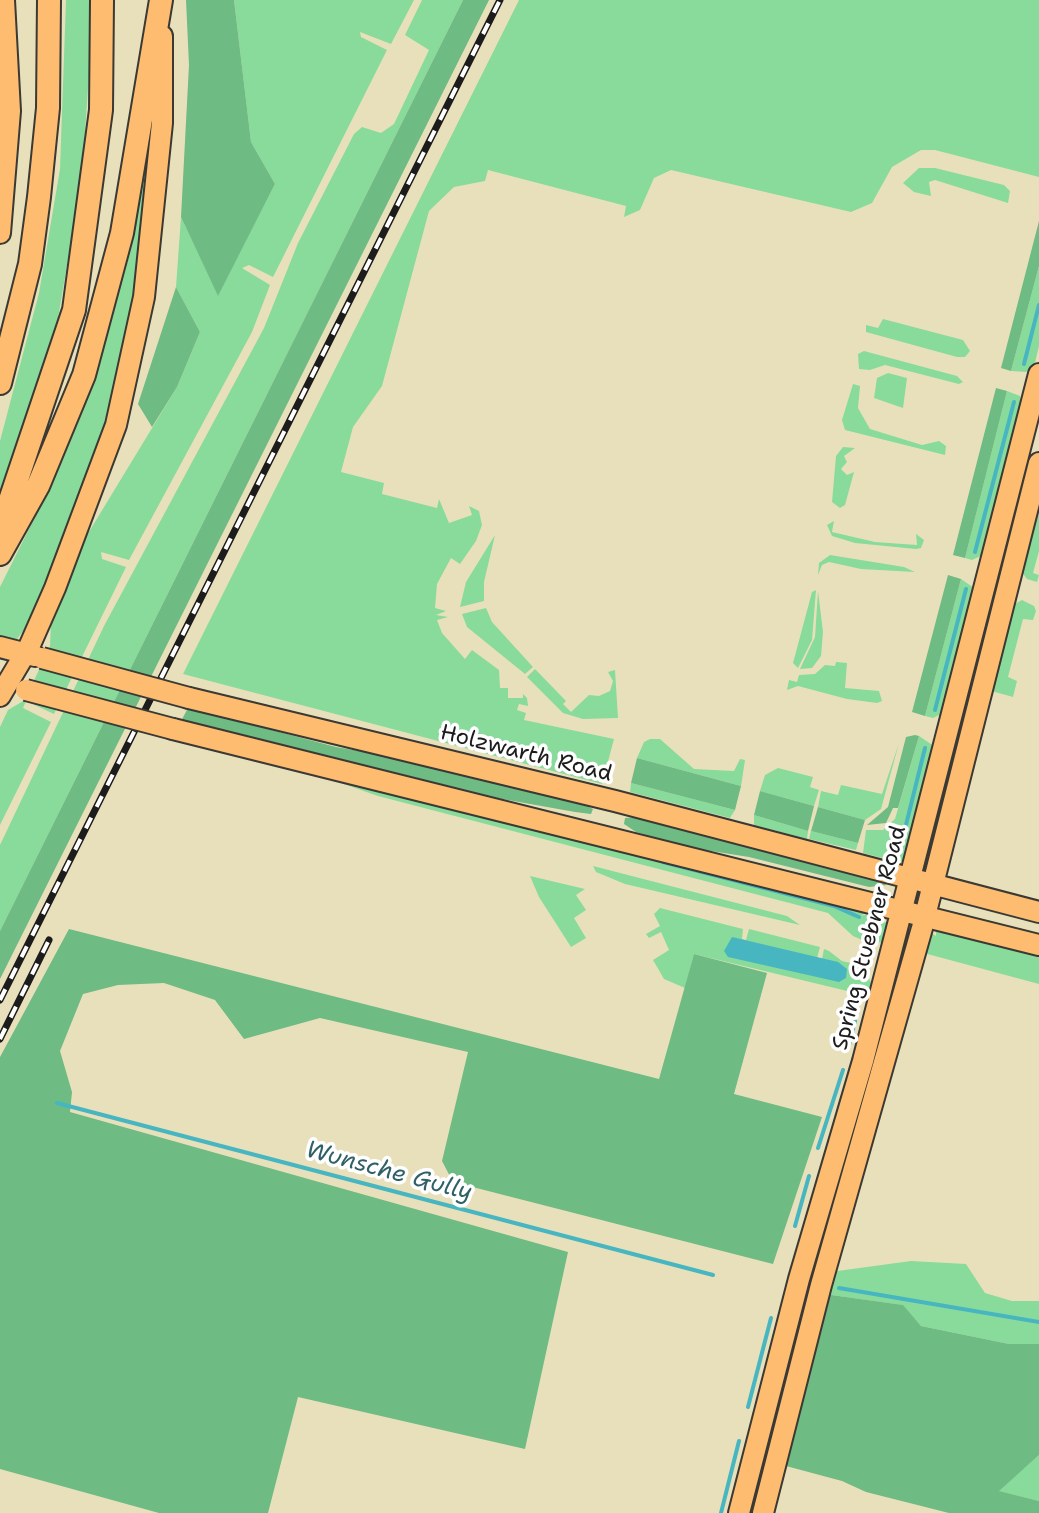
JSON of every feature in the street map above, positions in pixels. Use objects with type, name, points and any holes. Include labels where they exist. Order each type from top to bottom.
[{"type":"highway","points":[[0,383],[30,264],[39,197],[48,108],[49,0]]},
{"type":"highway","points":[[0,530],[74,310],[101,110],[102,0]]},
{"type":"highway","points":[[0,554],[38,486],[84,375],[122,233],[161,0]]},
{"type":"main road","points":[[0,233],[10,111],[4,0]]},
{"type":"main road","points":[[161,0],[162,123],[144,297],[116,425],[34,656],[8,688],[1039,945]]},
{"type":"main road","name":"Spring Stuebner Road","points":[[739,1513],[911,878],[1039,374]]},
{"type":"main road","name":"Spring Stuebner Road","points":[[763,1513],[821,1285],[925,916],[1039,463]]},
{"type":"main road","name":"Holzwarth Road","points":[[0,647],[189,698],[615,801],[1039,912]]},
{"type":"main road","points":[[752,1464],[774,1470]]},
{"type":"green space","points":[[66,0],[89,0],[89,73],[82,177],[55,336],[0,511],[0,441],[39,293],[60,169]]},
{"type":"green space","points":[[186,0],[234,0],[251,142],[275,184],[218,296],[181,217],[189,65]]},
{"type":"green space","points":[[234,0],[414,0],[391,44],[360,32],[361,37],[387,50],[273,277],[249,265],[242,268],[270,285],[252,332],[129,560],[101,552],[102,559],[126,567],[54,714],[26,701],[23,708],[51,722],[0,825],[0,727],[8,710],[25,700],[50,646],[51,622],[87,535],[177,387],[200,332],[176,287],[181,217],[218,295],[275,184],[251,142]]},
{"type":"green space","points":[[422,0],[463,0],[0,931],[0,845],[104,626],[264,328],[298,243],[354,134],[362,127],[381,133],[394,124],[429,50],[405,35]]},
{"type":"green space","points":[[463,0],[489,0],[0,979],[0,931]]},
{"type":"green space","points":[[519,0],[1039,0],[1039,177],[935,150],[921,150],[892,167],[872,203],[851,212],[671,170],[654,178],[640,210],[624,217],[626,206],[488,170],[485,181],[454,187],[429,211],[382,386],[353,427],[341,472],[384,483],[382,494],[437,508],[439,499],[449,523],[472,515],[469,506],[479,511],[482,525],[476,541],[460,564],[451,558],[437,584],[435,608],[446,611],[436,615],[448,617],[437,620],[442,633],[465,659],[472,650],[499,670],[500,688],[508,688],[508,698],[523,698],[523,694],[527,698],[528,706],[519,704],[517,710],[526,713],[524,720],[614,739],[602,784],[183,674]]},
{"type":"green space","points":[[149,152],[144,243],[126,345],[101,444],[68,533],[28,624],[15,642],[0,637],[0,587],[56,475],[88,389]]},
{"type":"green space","points":[[919,168],[935,168],[1004,185],[1010,191],[1008,203],[935,180],[929,182],[931,196],[914,192],[903,183]]},
{"type":"green space","points":[[1039,221],[1039,266],[1011,371],[1001,368]]},
{"type":"green space","points":[[1039,266],[1039,346],[1035,363],[1026,372],[1011,371]]},
{"type":"green space","points":[[176,287],[200,332],[177,387],[152,427],[138,404]]},
{"type":"green space","points":[[883,319],[963,340],[970,351],[965,357],[957,357],[866,332],[866,325],[878,328]]},
{"type":"green space","points":[[864,351],[957,376],[963,382],[959,384],[885,365],[870,370],[859,369],[858,354]]},
{"type":"green space","points":[[888,373],[907,378],[903,408],[874,398],[877,378]]},
{"type":"green space","points":[[853,384],[860,386],[858,408],[870,429],[922,445],[939,441],[946,446],[945,455],[845,430],[842,420]]},
{"type":"green space","points":[[996,388],[1007,391],[965,558],[953,555]]},
{"type":"green space","points":[[1007,391],[1020,396],[1023,409],[983,555],[972,560],[965,558]]},
{"type":"green space","points":[[843,447],[855,448],[844,456],[847,462],[841,469],[847,475],[854,472],[845,505],[840,508],[832,502],[836,456]]},
{"type":"green space","points":[[1039,490],[1039,551],[1033,573],[1039,575],[1037,582],[1027,579],[1021,571]]},
{"type":"green space","points":[[834,521],[832,532],[875,542],[917,545],[916,534],[924,540],[921,548],[916,549],[855,543],[832,536],[827,525]]},
{"type":"green space","points":[[495,535],[484,582],[484,601],[460,607],[466,582]]},
{"type":"green space","points":[[830,555],[904,567],[915,572],[861,569],[829,562],[822,565],[818,575],[819,563]]},
{"type":"green space","points":[[948,575],[961,579],[925,716],[912,712]]},
{"type":"green space","points":[[961,579],[974,588],[943,713],[933,718],[925,716]]},
{"type":"green space","points":[[816,590],[812,640],[798,668],[793,663],[812,592]]},
{"type":"green space","points":[[818,591],[823,632],[821,656],[812,668],[800,669],[815,637]]},
{"type":"green space","points":[[1022,600],[1034,606],[1036,611],[1033,620],[1023,619],[1008,677],[1017,681],[1013,697],[988,690],[1011,606]]},
{"type":"green space","points":[[486,608],[492,622],[533,667],[525,674],[467,627],[462,614]]},
{"type":"green space","points":[[836,662],[847,663],[845,688],[879,691],[882,701],[847,699],[798,686],[787,690],[789,680],[797,682],[799,675],[815,674],[825,665],[835,666]]},
{"type":"green space","points":[[535,669],[566,701],[563,704],[571,712],[589,695],[599,696],[610,691],[613,681],[608,672],[615,670],[618,718],[583,719],[563,713],[527,677]]},
{"type":"green space","points":[[188,708],[336,747],[411,760],[578,801],[593,809],[591,814],[575,812],[452,790],[180,723]]},
{"type":"green space","points":[[919,736],[934,746],[906,858],[902,862],[898,857],[890,860],[863,853],[866,830],[883,830],[895,819]]},
{"type":"green space","points":[[919,736],[898,808],[893,808],[886,823],[867,825],[888,807],[906,737]]},
{"type":"green space","points":[[660,739],[694,769],[734,771],[740,759],[745,760],[741,786],[637,758],[644,742]]},
{"type":"green space","points":[[899,743],[881,809],[865,820],[818,807],[821,791],[838,795],[841,785],[882,794]]},
{"type":"green space","points":[[637,758],[741,786],[735,810],[631,783]]},
{"type":"green space","points":[[778,768],[813,777],[810,787],[819,790],[814,806],[760,791],[765,775]]},
{"type":"green space","points":[[321,776],[871,909],[861,916],[877,911],[881,915],[880,923],[887,922],[888,931],[882,942],[871,944],[853,936],[828,913],[378,796]]},
{"type":"green space","points":[[631,783],[735,810],[730,818],[630,792]]},
{"type":"green space","points":[[760,791],[814,806],[808,831],[754,815]]},
{"type":"green space","points":[[818,807],[865,820],[858,843],[811,831]]},
{"type":"green space","points":[[754,815],[808,831],[807,839],[754,825]]},
{"type":"green space","points":[[639,817],[879,880],[887,885],[869,887],[749,857],[686,847],[636,832],[624,824],[625,818]]},
{"type":"green space","points":[[811,831],[858,843],[856,850],[809,839]]},
{"type":"green space","points":[[593,866],[787,916],[800,925],[625,884],[596,872]]},
{"type":"green space","points":[[530,876],[585,889],[576,895],[586,910],[574,918],[586,938],[571,947],[539,897]]},
{"type":"green space","points":[[660,908],[743,929],[742,939],[746,940],[749,929],[820,947],[817,958],[822,959],[824,949],[842,961],[863,966],[874,989],[872,997],[694,954],[685,988],[664,979],[653,960],[669,950],[661,932],[649,938],[646,934],[660,926],[654,914]]},
{"type":"green space","points":[[69,929],[659,1079],[694,954],[767,973],[734,1094],[822,1117],[773,1264],[453,1182],[442,1161],[468,1052],[320,1018],[244,1039],[215,1000],[164,983],[118,985],[83,994],[60,1051],[72,1092],[70,1112],[568,1252],[525,1449],[298,1397],[268,1513],[159,1513],[0,1469],[0,1057]]},
{"type":"green space","points":[[936,929],[989,941],[990,945],[1039,953],[1039,984],[920,952],[930,932],[936,936]]},
{"type":"green space","points":[[911,1261],[966,1264],[985,1293],[1012,1301],[1039,1301],[1039,1344],[1009,1344],[921,1326],[902,1305],[824,1294],[830,1272]]},
{"type":"green space","points":[[824,1294],[903,1305],[921,1326],[1009,1344],[1039,1344],[1039,1455],[999,1491],[1039,1501],[1039,1513],[949,1513],[866,1492],[842,1481],[786,1466],[784,1463]]},
{"type":"green space","points":[[1039,1455],[1039,1501],[998,1491]]},
{"type":"water","points":[[732,937],[838,962],[847,969],[846,978],[839,982],[728,957],[724,951]]},
{"type":"waterway","points":[[1024,364],[1039,305]]},
{"type":"waterway","points":[[975,552],[1014,402]]},
{"type":"waterway","points":[[935,710],[966,589]]},
{"type":"waterway","points":[[902,841],[925,748]]},
{"type":"waterway","points":[[663,862],[834,906],[859,917]]},
{"type":"waterway","points":[[849,1045],[855,1021]]},
{"type":"waterway","points":[[818,1148],[843,1070]]},
{"type":"waterway","name":"Wunsche Gully","points":[[57,1103],[713,1275]]},
{"type":"waterway","points":[[795,1226],[809,1176]]},
{"type":"waterway","name":"Wunsche Gully","points":[[839,1288],[1039,1322]]},
{"type":"waterway","points":[[748,1407],[771,1318]]},
{"type":"waterway","points":[[721,1513],[739,1441]]},
{"type":"railway","points":[[0,1000],[500,0]]},
{"type":"railway","points":[[0,1039],[49,940]]}]
